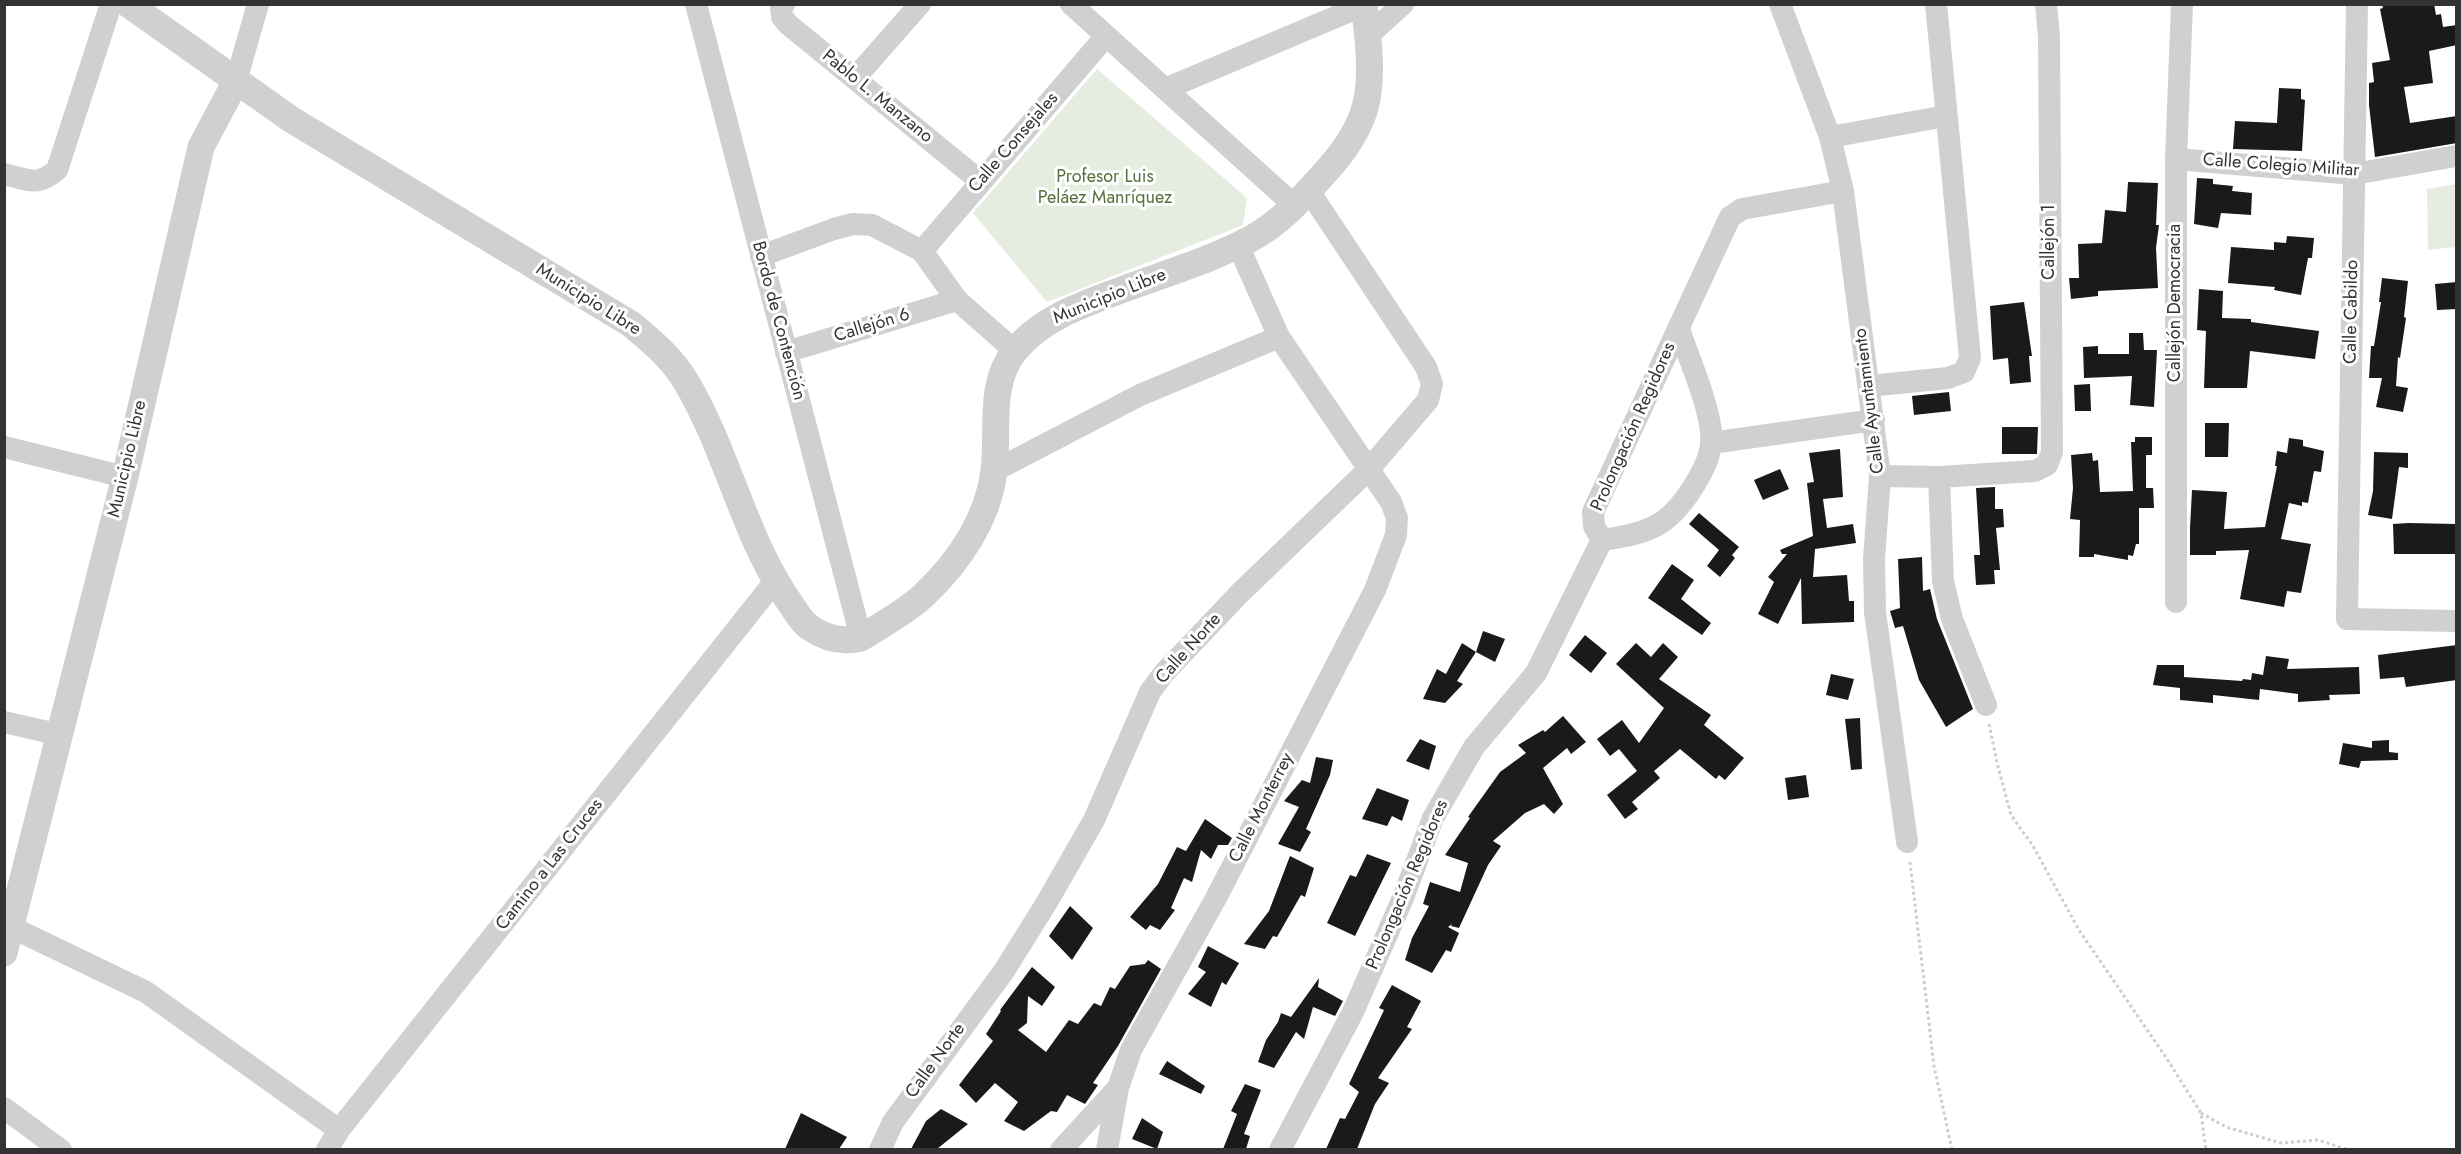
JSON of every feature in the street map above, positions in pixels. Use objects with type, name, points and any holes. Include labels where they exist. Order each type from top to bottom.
[{"type":"street","points":[[4,174],[31,180],[44,180],[57,170],[111,4]]},
{"type":"street","points":[[128,4],[236,81],[258,4]]},
{"type":"street","name":"Bordo de Contención","points":[[696,4],[861,638]]},
{"type":"street","points":[[855,78],[920,4]]},
{"type":"street","name":"Calle Norte","points":[[880,1149],[893,1122],[1004,971],[1047,902],[1094,820],[1150,692],[1164,673],[1240,592],[1369,468],[1428,400],[1432,384],[1426,367],[1302,199],[1165,89],[1071,4]]},
{"type":"street","points":[[1368,36],[1403,4]]},
{"type":"street","name":"Calle Ayuntamiento","points":[[1780,4],[1830,137],[1843,191],[1880,477],[1874,559],[1875,612],[1907,842]]},
{"type":"street","points":[[1869,386],[1947,378],[1964,372],[1970,358],[1936,4]]},
{"type":"street","name":"Callejón 1","points":[[1939,477],[2035,471],[2047,465],[2052,452],[2049,37],[2046,4]]},
{"type":"street","name":"Callejón Democracia","points":[[2176,602],[2176,159],[2182,4]]},
{"type":"street","name":"Calle Cabildo","points":[[2357,4],[2347,619],[2457,621]]},
{"type":"street","points":[[1165,89],[1364,5]]},
{"type":"street","name":"Municipio Libre","points":[[4,953],[125,477],[201,147],[236,81],[292,120],[631,324],[662,350],[684,378],[703,413],[775,581],[807,626],[828,638],[851,641],[861,638],[923,596],[972,538],[984,512],[994,471],[997,399],[1003,371],[1015,351],[1044,325],[1072,309],[1255,237],[1302,199],[1331,166],[1355,134],[1366,104],[1369,74],[1364,5]]},
{"type":"street","name":"Pablo L. Manzano","points":[[782,6],[782,17],[789,25],[980,181]]},
{"type":"street","name":"Calle Consejales","points":[[922,251],[1106,36]]},
{"type":"street","points":[[1830,137],[1946,116]]},
{"type":"street","name":"Calle Colegio Militar","points":[[2176,159],[2354,174],[2457,156]]},
{"type":"street","name":"Prolongación Regidores","points":[[1280,1149],[1353,1012],[1403,898],[1433,818],[1474,747],[1536,673],[1602,540],[1594,526],[1593,512],[1730,217],[1742,209],[1843,191]]},
{"type":"street","points":[[761,256],[834,229],[853,225],[872,225],[922,251],[957,300],[1015,351]]},
{"type":"street","name":"Calle Monterrey","points":[[1107,1149],[1118,1088],[1131,1050],[1216,898],[1375,590],[1396,535],[1397,518],[1391,502],[1279,337],[1238,245]]},
{"type":"street","name":"Callejón 6","points":[[786,352],[957,300]]},
{"type":"street","points":[[1602,540],[1636,536],[1661,524],[1684,503],[1709,459],[1711,443],[1707,414],[1679,329]]},
{"type":"street","points":[[994,471],[1140,395],[1279,337]]},
{"type":"street","points":[[1711,443],[1874,420]]},
{"type":"street","points":[[4,447],[125,477]]},
{"type":"street","points":[[1880,477],[1939,477],[1943,581],[1952,619],[1986,705]]},
{"type":"street","name":"Camino a Las Cruces","points":[[327,1149],[339,1130],[775,581]]},
{"type":"street","points":[[4,722],[61,735]]},
{"type":"street","points":[[11,927],[146,992],[339,1130]]},
{"type":"street","points":[[1061,1149],[1118,1088]]},
{"type":"street","points":[[4,1108],[61,1149]]},
{"type":"path","points":[[1986,705],[1997,764],[2011,815],[2033,846],[2079,930],[2201,1113],[2206,1149]]},
{"type":"path","points":[[1907,842],[1934,1066],[1952,1149]]},
{"type":"path","points":[[2201,1113],[2226,1127],[2281,1143],[2318,1140],[2349,1149]]},
{"type":"green space","name":"Profesor Luis Peláez Manríquez","points":[[1097,69],[1247,198],[1243,225],[1047,302],[973,213]]},
{"type":"green space","points":[[2456,184],[2456,247],[2428,250],[2427,189]]},
{"type":"building","points":[[2382,4],[2434,4],[2436,15],[2441,14],[2443,27],[2457,25],[2457,45],[2429,51],[2433,83],[2404,87],[2410,123],[2457,116],[2457,143],[2375,157],[2369,105],[2369,83],[2374,82],[2372,63],[2390,60],[2380,9],[2383,8]]},
{"type":"building","points":[[2279,88],[2301,89],[2301,99],[2305,100],[2302,151],[2233,149],[2235,121],[2277,123]]},
{"type":"building","points":[[2197,178],[2213,179],[2213,184],[2233,186],[2232,191],[2252,193],[2251,215],[2221,213],[2218,228],[2194,224]]},
{"type":"building","points":[[2128,182],[2158,183],[2156,225],[2159,225],[2156,248],[2158,288],[2098,291],[2098,296],[2071,299],[2069,278],[2079,278],[2078,244],[2102,243],[2105,210],[2126,212]]},
{"type":"building","points":[[2287,236],[2314,238],[2312,258],[2308,258],[2301,295],[2274,290],[2275,287],[2228,283],[2231,247],[2274,250],[2274,242],[2286,243]]},
{"type":"building","points":[[2382,278],[2408,281],[2404,317],[2406,318],[2400,358],[2398,357],[2396,386],[2408,388],[2403,412],[2376,407],[2382,378],[2369,378],[2371,346],[2374,346],[2381,302],[2379,302]]},
{"type":"building","points":[[2457,282],[2457,309],[2437,310],[2435,284]]},
{"type":"building","points":[[2199,289],[2223,291],[2222,318],[2251,319],[2251,322],[2319,331],[2315,359],[2250,351],[2247,388],[2204,388],[2206,331],[2197,330]]},
{"type":"building","points":[[2024,302],[2032,356],[2029,356],[2031,382],[2010,384],[2008,358],[1993,360],[1990,306]]},
{"type":"building","points":[[2129,333],[2143,333],[2144,350],[2157,350],[2154,407],[2130,405],[2132,376],[2084,378],[2083,347],[2098,346],[2098,354],[2129,354]]},
{"type":"building","points":[[2090,384],[2091,411],[2075,411],[2074,385]]},
{"type":"building","points":[[1949,392],[1951,411],[1914,415],[1912,396]]},
{"type":"building","points":[[2205,423],[2229,423],[2228,457],[2205,457]]},
{"type":"building","points":[[2002,427],[2038,427],[2037,454],[2002,454]]},
{"type":"building","points":[[2135,437],[2152,437],[2152,455],[2146,455],[2146,488],[2153,488],[2154,508],[2139,508],[2139,544],[2136,544],[2133,556],[2128,555],[2128,560],[2094,554],[2094,557],[2079,557],[2080,520],[2070,519],[2073,488],[2071,455],[2092,453],[2093,461],[2098,460],[2100,492],[2133,491],[2131,442],[2135,442]]},
{"type":"building","points":[[2289,438],[2303,440],[2303,446],[2324,451],[2321,472],[2314,471],[2308,503],[2302,502],[2302,506],[2289,503],[2281,539],[2311,544],[2301,593],[2287,591],[2284,607],[2240,599],[2249,550],[2216,551],[2216,555],[2190,555],[2190,528],[2192,490],[2227,492],[2224,529],[2265,527],[2277,466],[2275,466],[2277,451],[2287,453]]},
{"type":"building","points":[[1840,449],[1843,497],[1823,499],[1827,528],[1853,524],[1856,543],[1815,549],[1813,577],[1847,575],[1849,601],[1854,601],[1854,622],[1802,624],[1801,578],[1778,624],[1758,614],[1774,582],[1768,577],[1787,554],[1782,554],[1780,550],[1813,536],[1807,483],[1814,482],[1809,453]]},
{"type":"building","points":[[2374,452],[2408,453],[2408,468],[2399,467],[2392,519],[2368,515],[2373,491]]},
{"type":"building","points":[[1780,469],[1789,489],[1763,500],[1754,480]]},
{"type":"building","points":[[1995,487],[1995,509],[2003,509],[2004,527],[1996,528],[2000,570],[1994,570],[1995,584],[1976,585],[1974,555],[1980,555],[1976,488]]},
{"type":"building","points":[[1699,513],[1739,547],[1732,555],[1735,558],[1720,577],[1707,566],[1719,550],[1689,524]]},
{"type":"building","points":[[2393,524],[2456,524],[2456,554],[2394,554]]},
{"type":"building","points":[[1922,557],[1923,591],[1930,589],[1937,619],[1973,709],[1946,727],[1919,680],[1903,626],[1895,628],[1890,611],[1900,608],[1898,559]]},
{"type":"building","points":[[1672,564],[1694,580],[1681,599],[1711,623],[1702,635],[1648,598]]},
{"type":"building","points":[[1483,631],[1505,639],[1495,662],[1476,652]]},
{"type":"building","points":[[1585,635],[1607,653],[1591,673],[1569,655]]},
{"type":"building","points":[[1462,643],[1476,652],[1457,681],[1463,684],[1445,703],[1423,699],[1437,669],[1446,674]]},
{"type":"building","points":[[1636,643],[1651,657],[1663,643],[1678,657],[1659,679],[1711,715],[1704,725],[1744,758],[1725,780],[1719,775],[1716,779],[1680,749],[1654,771],[1660,778],[1632,802],[1638,809],[1625,819],[1607,795],[1637,771],[1619,749],[1610,756],[1597,739],[1622,720],[1639,743],[1664,708],[1616,664]]},
{"type":"building","points":[[2457,645],[2457,680],[2406,687],[2404,677],[2380,679],[2378,655]]},
{"type":"building","points":[[2266,656],[2289,659],[2287,669],[2359,667],[2360,694],[2329,695],[2330,700],[2298,702],[2298,694],[2260,689],[2259,700],[2213,695],[2213,703],[2180,700],[2180,688],[2153,685],[2157,665],[2184,665],[2184,677],[2251,680],[2252,673],[2263,675]]},
{"type":"building","points":[[1831,674],[1854,679],[1848,700],[1826,695]]},
{"type":"building","points":[[1563,716],[1586,742],[1571,754],[1567,748],[1543,768],[1563,804],[1554,814],[1544,804],[1525,813],[1493,841],[1501,846],[1488,865],[1459,928],[1451,926],[1452,924],[1448,927],[1459,933],[1451,952],[1446,950],[1432,973],[1405,960],[1412,938],[1429,906],[1423,904],[1430,882],[1460,892],[1468,863],[1445,855],[1470,818],[1468,817],[1500,772],[1526,753],[1518,745],[1543,730],[1545,732]]},
{"type":"building","points":[[1860,718],[1862,769],[1851,770],[1845,719]]},
{"type":"building","points":[[1420,739],[1436,746],[1429,770],[1406,761]]},
{"type":"building","points":[[2389,740],[2389,752],[2398,753],[2398,760],[2361,761],[2359,768],[2339,764],[2343,743],[2372,748],[2372,741]]},
{"type":"building","points":[[1316,757],[1333,760],[1330,775],[1306,829],[1311,832],[1300,852],[1278,844],[1299,807],[1284,801],[1302,780],[1310,783]]},
{"type":"building","points":[[1806,775],[1809,797],[1788,800],[1785,778]]},
{"type":"building","points":[[1377,788],[1409,800],[1402,821],[1392,816],[1387,826],[1362,819]]},
{"type":"building","points":[[1205,819],[1232,838],[1228,845],[1218,845],[1211,859],[1201,850],[1192,882],[1184,878],[1171,908],[1175,910],[1160,930],[1150,925],[1146,930],[1130,917],[1158,884],[1177,847],[1186,851]]},
{"type":"building","points":[[1367,854],[1391,863],[1355,936],[1327,923],[1350,875],[1356,877]]},
{"type":"building","points":[[1290,856],[1314,868],[1305,897],[1301,895],[1277,937],[1273,936],[1265,949],[1244,944],[1269,911]]},
{"type":"building","points":[[1070,906],[1093,928],[1072,960],[1049,936]]},
{"type":"building","points":[[1208,946],[1239,963],[1226,985],[1222,982],[1211,1007],[1188,994],[1206,972],[1198,967]]},
{"type":"building","points":[[1148,960],[1161,969],[1118,1046],[1093,1083],[1098,1085],[1085,1104],[1067,1095],[1057,1112],[1051,1111],[1024,1131],[1004,1121],[1018,1102],[995,1083],[976,1103],[959,1085],[993,1041],[986,1034],[1000,1010],[1032,967],[1055,987],[1042,1006],[1028,996],[1027,1023],[1018,1030],[1046,1052],[1069,1020],[1078,1024],[1094,1003],[1101,1006],[1110,987],[1115,989],[1130,966],[1145,964]]},
{"type":"building","points":[[1319,978],[1318,987],[1343,1001],[1335,1016],[1313,1007],[1304,1039],[1296,1032],[1274,1068],[1258,1062],[1266,1040],[1281,1013],[1291,1017]]},
{"type":"building","points":[[1392,985],[1421,1001],[1407,1027],[1412,1029],[1378,1078],[1389,1083],[1375,1104],[1357,1149],[1326,1149],[1340,1118],[1345,1119],[1359,1092],[1349,1084],[1384,1010],[1379,1008]]},
{"type":"building","points":[[1167,1061],[1205,1086],[1201,1094],[1159,1074]]},
{"type":"building","points":[[1245,1084],[1261,1090],[1244,1134],[1250,1136],[1246,1149],[1223,1149],[1237,1114],[1231,1111]]},
{"type":"building","points":[[941,1109],[968,1124],[937,1149],[911,1149],[926,1121]]},
{"type":"building","points":[[801,1113],[847,1137],[839,1149],[785,1149]]},
{"type":"building","points":[[1142,1118],[1163,1132],[1157,1149],[1132,1139]]}]
